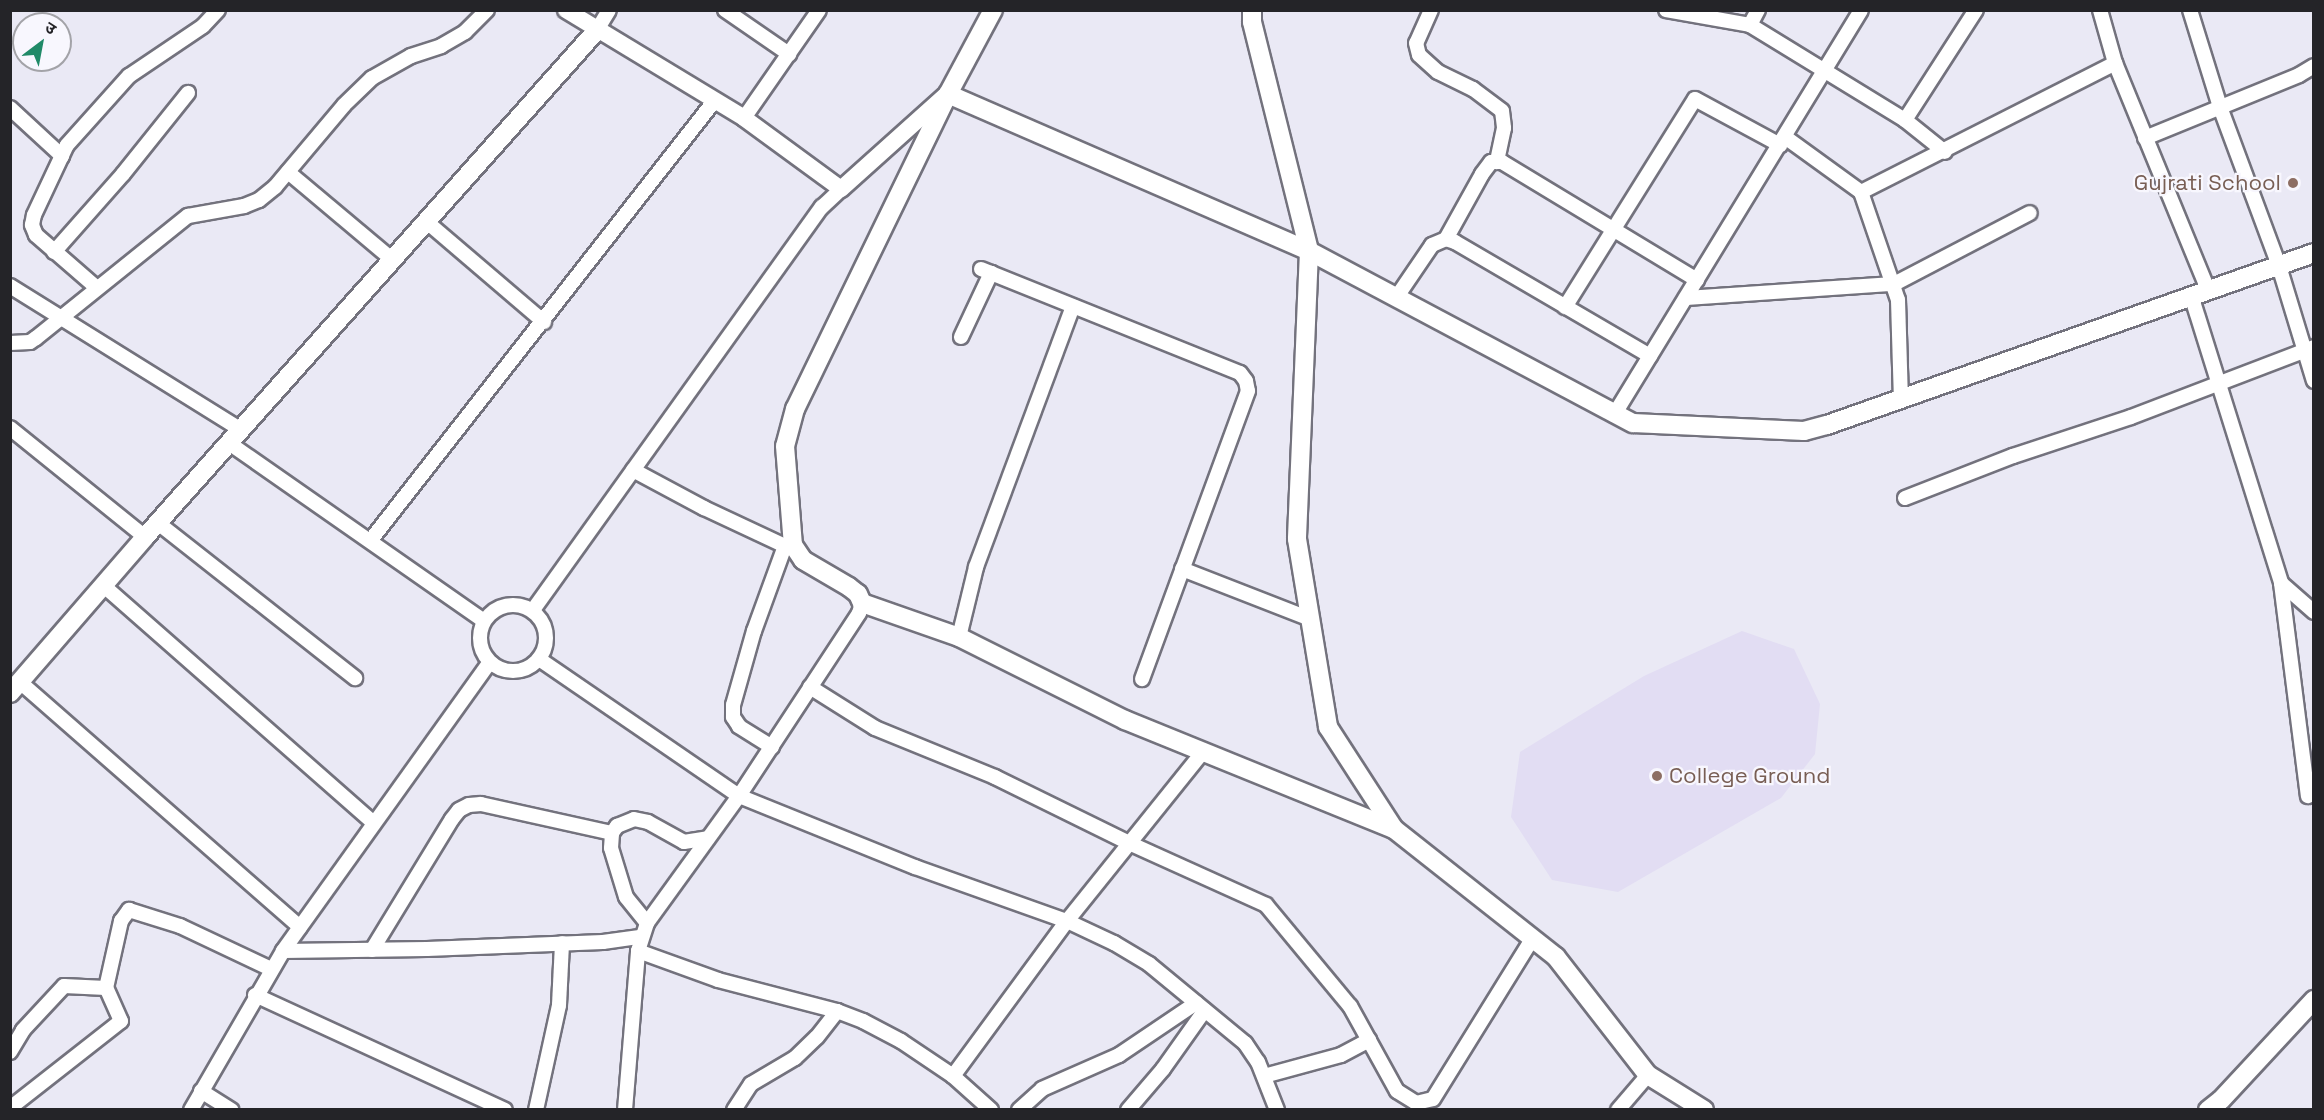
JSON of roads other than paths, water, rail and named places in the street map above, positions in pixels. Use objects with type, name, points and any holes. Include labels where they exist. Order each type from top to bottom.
[{"type":"main road","points":[[993,10],[948,93],[795,409],[785,446],[789,546],[803,560],[858,594],[862,603],[959,637],[1125,720],[1394,829],[1556,957],[1647,1075],[1704,1110]]},
{"type":"main road","points":[[1252,10],[1252,22],[1309,251],[1297,539],[1328,727],[1394,829]]},
{"type":"main road","points":[[14,683],[104,586],[145,537],[597,30]]},
{"type":"main road","points":[[948,93],[1309,251],[1614,415],[1634,423],[1804,431],[1827,425],[2279,267],[2313,253]]},
{"type":"main road","points":[[2208,1110],[2221,1100],[2313,1000]]},
{"type":"street","points":[[97,288],[36,235],[32,225],[62,156],[67,145],[129,76],[203,26],[218,10]]},
{"type":"street","points":[[10,343],[30,342],[62,320],[97,288],[188,216],[244,206],[259,200],[288,172],[344,105],[372,78],[411,56],[441,45],[465,32],[487,10]]},
{"type":"street","points":[[566,10],[744,118],[841,189]]},
{"type":"street","points":[[597,30],[609,10]]},
{"type":"street","points":[[725,10],[789,54]]},
{"type":"street","points":[[744,118],[819,10]]},
{"type":"street","points":[[1431,10],[1416,42],[1419,55],[1438,72],[1473,88],[1502,111],[1504,128],[1497,162]]},
{"type":"street","points":[[1666,10],[1750,26],[1905,120],[1945,152]]},
{"type":"street","points":[[1750,26],[1758,10]]},
{"type":"street","points":[[1614,415],[1862,10]]},
{"type":"street","points":[[1905,120],[1976,10]]},
{"type":"street","points":[[2100,10],[2115,63],[2145,138],[2200,293],[2219,383],[2281,583],[2308,796]]},
{"type":"street","points":[[2190,10],[2220,107],[2309,349],[2313,381]]},
{"type":"street","points":[[1861,192],[1945,152],[2115,63]]},
{"type":"street","points":[[2145,138],[2299,75],[2313,66]]},
{"type":"street","points":[[54,252],[123,174],[188,93]]},
{"type":"street","points":[[533,610],[822,207],[948,93]]},
{"type":"street","points":[[1565,307],[1695,99],[1782,141],[1861,192],[1898,300],[1901,399]]},
{"type":"street","points":[[370,541],[459,426],[544,322],[715,100]]},
{"type":"street","points":[[10,108],[62,156]]},
{"type":"street","points":[[1396,298],[1432,245],[1446,239],[1491,162],[1502,162],[1697,280]]},
{"type":"street","points":[[288,172],[393,260]]},
{"type":"street","points":[[1686,298],[1894,284],[2030,213]]},
{"type":"street","points":[[427,222],[544,322]]},
{"type":"street","points":[[1446,239],[1455,242],[1650,357]]},
{"type":"street","points":[[961,337],[986,271],[1240,373],[1246,381],[1248,391],[1142,680]]},
{"type":"street","points":[[10,286],[235,437],[370,541],[484,621]]},
{"type":"street","points":[[959,637],[976,567],[1073,306]]},
{"type":"street","points":[[1905,498],[2013,456],[2131,417],[2309,349]]},
{"type":"street","points":[[10,428],[145,537]]},
{"type":"street","points":[[633,470],[704,508],[789,546],[754,632],[733,705],[733,717],[739,726],[772,747]]},
{"type":"street","points":[[158,523],[355,678]]},
{"type":"street","points":[[1182,569],[1310,619]]},
{"type":"street","points":[[2281,583],[2313,612]]},
{"type":"street","points":[[104,586],[374,823]]},
{"type":"street","points":[[625,1110],[640,937],[647,923],[772,747],[859,613],[862,603]]},
{"type":"street","points":[[512,604],[533,610],[546,628],[547,639],[539,659],[531,666],[510,671],[490,662],[480,642],[484,621],[491,612],[512,604]]},
{"type":"street","points":[[539,659],[739,796],[915,867],[1068,921],[1114,943],[1149,964],[1245,1043],[1264,1076],[1277,1110]]},
{"type":"street","points":[[191,1110],[255,995],[283,951],[490,662]]},
{"type":"street","points":[[14,683],[300,927]]},
{"type":"street","points":[[810,687],[876,728],[995,777],[1129,843],[1259,901],[1273,910],[1350,1005],[1397,1091],[1416,1103],[1433,1099],[1533,938]]},
{"type":"street","points":[[953,1076],[1068,921],[1202,753]]},
{"type":"street","points":[[372,950],[452,819],[459,810],[469,805],[481,804],[612,833]]},
{"type":"street","points":[[647,923],[626,897],[611,848],[612,833],[617,826],[634,819],[648,822],[684,842],[708,838]]},
{"type":"street","points":[[10,1108],[121,1021],[106,988],[121,921],[129,910],[180,926],[271,969]]},
{"type":"street","points":[[283,951],[562,943],[640,937]]},
{"type":"street","points":[[536,1110],[559,1005],[562,943]]},
{"type":"street","points":[[638,951],[718,980],[837,1011],[901,1041],[953,1076],[992,1110]]},
{"type":"street","points":[[10,1052],[23,1030],[63,986],[106,988]]},
{"type":"street","points":[[255,995],[504,1110]]},
{"type":"street","points":[[1019,1110],[1042,1089],[1119,1055],[1200,1007]]},
{"type":"street","points":[[1128,1110],[1163,1069],[1200,1007]]},
{"type":"street","points":[[734,1110],[751,1084],[795,1058],[817,1037],[837,1011]]},
{"type":"street","points":[[1264,1076],[1341,1054],[1369,1040]]},
{"type":"street","points":[[1618,1110],[1647,1075]]},
{"type":"street","points":[[201,1091],[231,1110]]},
{"type":"place","name":"Gujrati School","points":[[2293,183]]},
{"type":"place","name":"College Ground","points":[[1657,776]]}]
